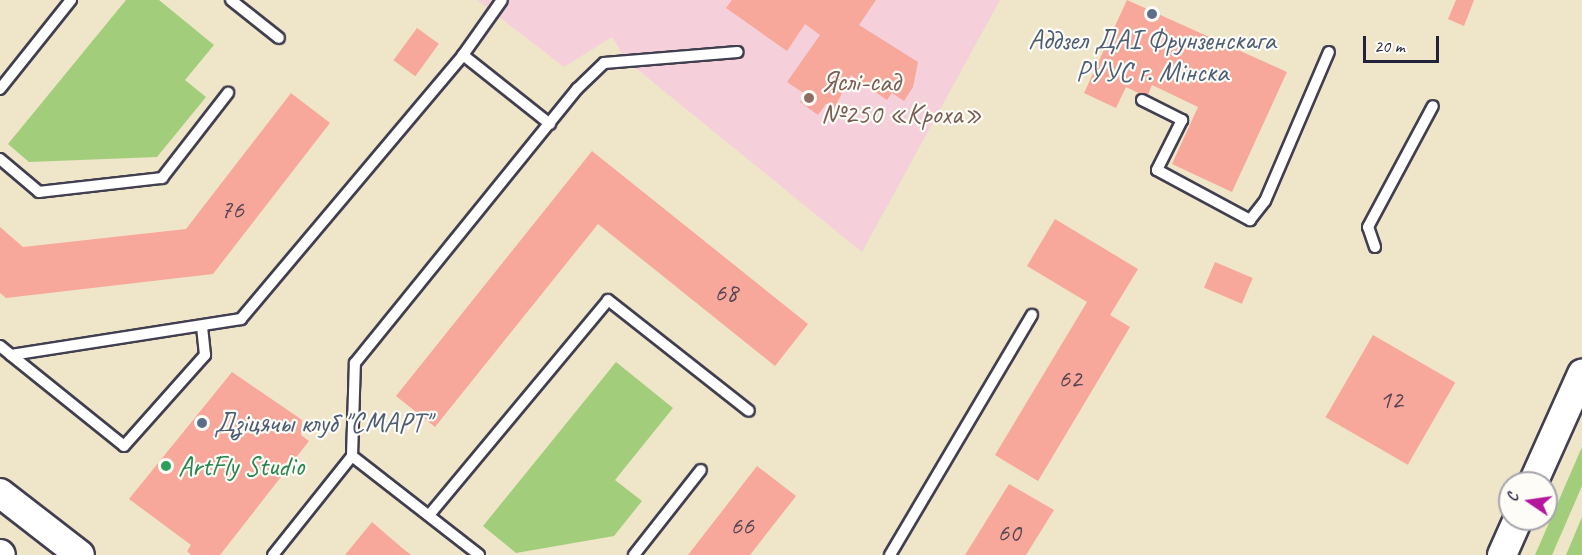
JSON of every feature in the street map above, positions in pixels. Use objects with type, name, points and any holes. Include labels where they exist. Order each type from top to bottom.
[{"type":"main road","points":[[1538,471],[1582,374]]},
{"type":"main road","points":[[0,493],[80,555]]},
{"type":"main road","points":[[1502,555],[1513,531]]},
{"type":"lane","points":[[0,89],[71,0]]},
{"type":"lane","points":[[231,0],[279,38]]},
{"type":"lane","points":[[11,355],[241,320],[463,55],[502,0]]},
{"type":"lane","points":[[273,555],[352,456],[355,363],[550,124],[604,63],[738,52]]},
{"type":"lane","points":[[1142,100],[1182,120],[1157,170],[1250,220],[1265,201],[1329,52]]},
{"type":"lane","points":[[463,55],[550,124]]},
{"type":"lane","points":[[0,159],[39,192],[162,178],[228,93]]},
{"type":"lane","points":[[1375,247],[1368,227],[1433,106]]},
{"type":"lane","points":[[430,513],[608,300],[749,411]]},
{"type":"lane","points":[[890,555],[1032,315]]},
{"type":"lane","points":[[0,346],[124,446],[204,355],[202,327]]},
{"type":"lane","points":[[352,456],[430,513],[479,555]]},
{"type":"lane","points":[[634,555],[701,470]]},
{"type":"shaded area","name":"Яслі-сад №250 «Кроха»","points":[[477,0],[1000,0],[862,252],[627,61],[612,37],[564,67]]},
{"type":"green space","points":[[126,0],[159,0],[214,45],[185,80],[206,97],[157,157],[29,162],[8,144]]},
{"type":"green space","points":[[616,362],[673,408],[615,480],[642,501],[614,536],[516,553],[483,526]]},
{"type":"green space","points":[[1582,447],[1582,486],[1552,555],[1535,555],[1545,531],[1558,531],[1558,502]]},
{"type":"green space","points":[[1582,517],[1582,555],[1566,555]]},
{"type":"building","points":[[732,0],[876,0],[859,25],[918,62],[913,87],[904,101],[892,93],[887,100],[851,75],[834,109],[826,104],[818,115],[800,102],[805,94],[787,82],[820,35],[805,24],[787,51],[726,8]]},
{"type":"building","points":[[1127,0],[1287,72],[1232,192],[1172,164],[1198,107],[1152,85],[1147,97],[1126,87],[1116,108],[1084,93]]},
{"type":"building","points":[[1456,0],[1474,0],[1464,26],[1448,19]]},
{"type":"building","points":[[417,28],[439,44],[415,76],[393,60]]},
{"type":"building","points":[[291,93],[330,123],[213,274],[6,298],[0,293],[0,227],[23,247],[186,229]]},
{"type":"building","points":[[592,151],[808,324],[775,366],[598,224],[435,427],[396,396]]},
{"type":"building","points":[[1055,219],[1138,269],[1110,315],[1130,327],[1038,481],[995,455],[1087,302],[1027,266]]},
{"type":"building","points":[[1215,262],[1253,278],[1242,304],[1204,288]]},
{"type":"building","points":[[1373,335],[1455,382],[1408,465],[1326,417]]},
{"type":"building","points":[[232,372],[302,420],[301,435],[309,441],[220,555],[191,555],[187,551],[191,545],[129,499]]},
{"type":"building","points":[[757,466],[796,496],[750,555],[688,555]]},
{"type":"building","points":[[1009,484],[1054,510],[1026,555],[965,555]]},
{"type":"building","points":[[372,522],[401,547],[411,555],[345,555]]},
{"type":"place","name":"Аддзел ДАІ Фрунзенскага РУУС г. Мінска","points":[[1152,14]]},
{"type":"place","name":"Яслі-сад №250 «Кроха»","points":[[809,98]]},
{"type":"place","name":"Дзіцячы клуб \"СМАРТ\"","points":[[202,423]]},
{"type":"place","name":"ArtFly Studio","points":[[166,466]]}]
